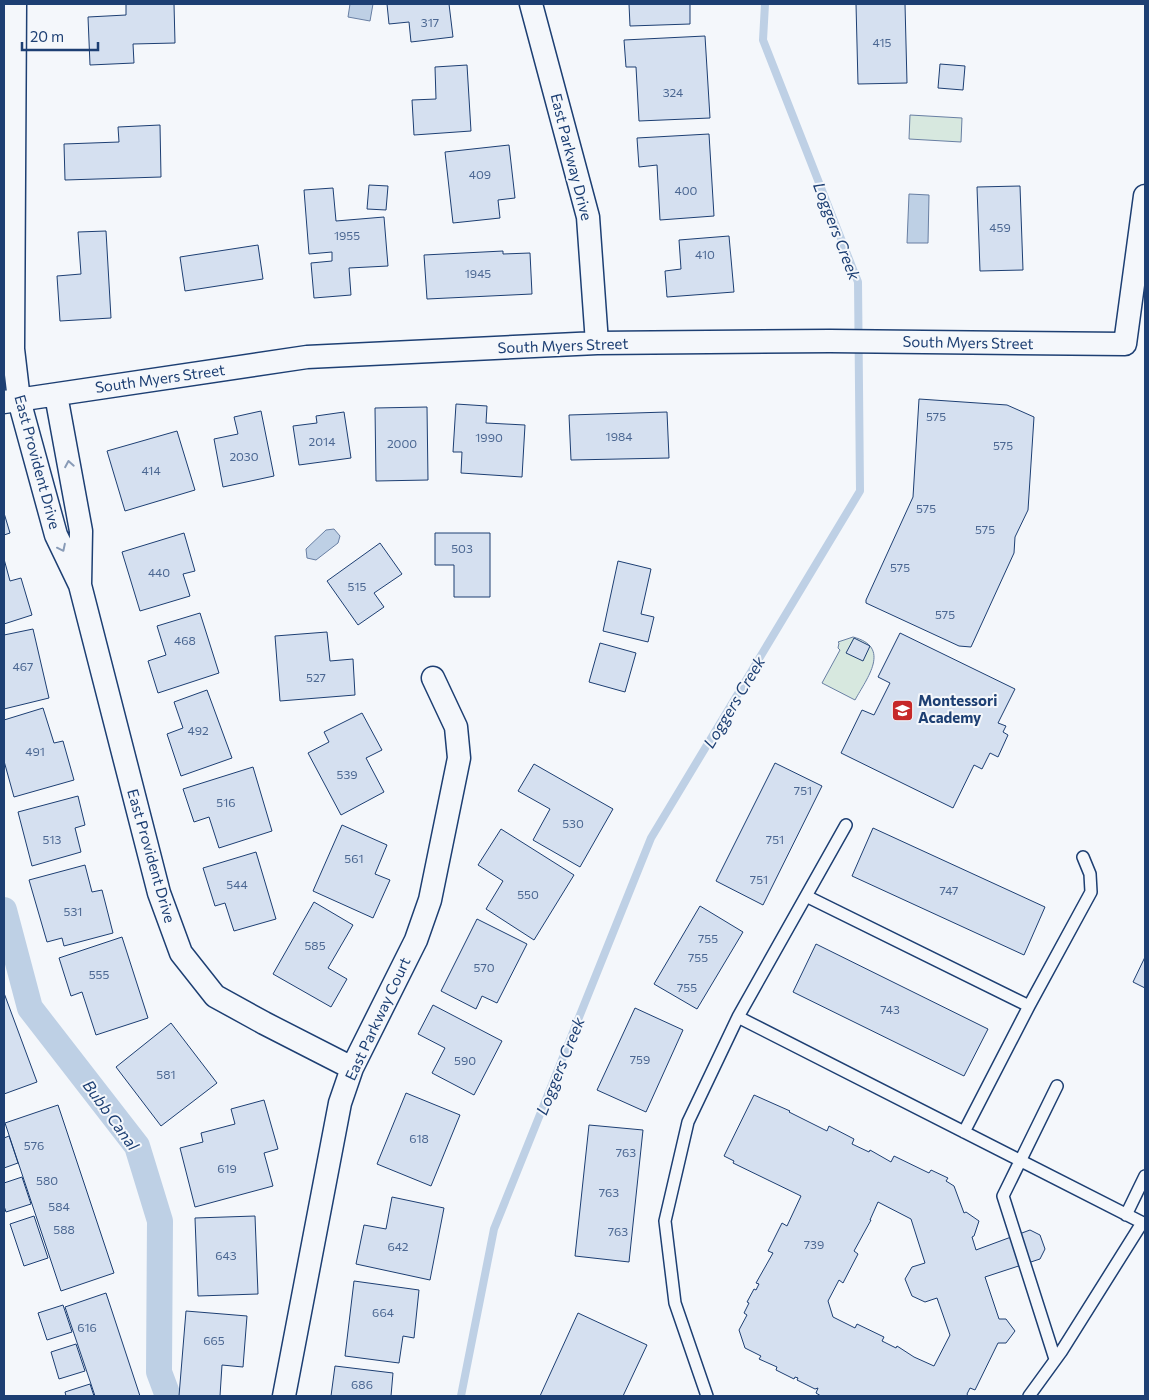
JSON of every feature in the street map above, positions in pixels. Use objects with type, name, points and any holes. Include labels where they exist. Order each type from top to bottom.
[{"type":"street","name":"East Provident Drive","points":[[16,4],[11,402],[56,535],[80,585],[159,894],[181,953],[215,996],[352,1068]]},
{"type":"street","name":"East Parkway Drive","points":[[531,4],[588,217],[597,343]]},
{"type":"street","name":"South Myers Street","points":[[11,402],[307,357],[597,343],[830,341],[1125,344],[1145,196]]},
{"type":"street","name":"East Provident Drive","points":[[56,395],[81,531],[80,585]]},
{"type":"street","name":"East Parkway Court","points":[[284,1396],[340,1103],[352,1068],[416,940],[430,900],[459,758],[456,727],[433,678]]},
{"type":"lane","points":[[707,1396],[675,1303],[665,1222],[688,1122],[738,1017],[846,825]]},
{"type":"lane","points":[[964,1132],[1091,892],[1090,874],[1083,857]]},
{"type":"lane","points":[[806,896],[1029,1006]]},
{"type":"lane","points":[[738,1017],[1144,1224],[1029,1396]]},
{"type":"lane","points":[[1055,1359],[1003,1196],[1019,1160],[1057,1086]]},
{"type":"lane","points":[[1126,1215],[1145,1176]]},
{"type":"shaded area","points":[[910,115],[962,118],[961,142],[909,139]]},
{"type":"shaded area","points":[[853,637],[865,642],[871,648],[874,656],[870,673],[855,700],[822,683],[840,650],[838,642]]},
{"type":"water","points":[[350,4],[373,4],[370,21],[348,17]]},
{"type":"water","points":[[909,194],[929,195],[928,243],[907,243]]},
{"type":"water","points":[[334,529],[340,536],[338,543],[316,560],[307,558],[306,549],[326,530]]},
{"type":"building","points":[[126,4],[174,4],[175,43],[133,44],[134,63],[90,65],[88,17],[126,15]]},
{"type":"building","points":[[387,4],[449,4],[453,37],[411,42],[409,22],[389,24]]},
{"type":"building","points":[[629,4],[690,4],[690,24],[630,26]]},
{"type":"building","points":[[856,4],[905,4],[907,83],[858,84]]},
{"type":"building","points":[[705,36],[710,118],[639,121],[636,67],[626,67],[624,40]]},
{"type":"building","points":[[940,64],[965,66],[963,90],[938,88]]},
{"type":"building","points":[[467,65],[471,131],[414,135],[412,100],[436,99],[435,67]]},
{"type":"building","points":[[160,125],[161,177],[65,180],[64,144],[119,142],[118,127]]},
{"type":"building","points":[[709,134],[714,216],[660,220],[657,165],[639,167],[637,138]]},
{"type":"building","points":[[509,145],[515,198],[498,200],[500,218],[453,223],[445,152]]},
{"type":"building","points":[[369,185],[388,186],[386,210],[367,209]]},
{"type":"building","points":[[1020,186],[1023,270],[980,271],[977,187]]},
{"type":"building","points":[[333,188],[336,221],[384,217],[388,266],[349,268],[351,295],[314,298],[311,263],[332,261],[332,252],[309,254],[304,190]]},
{"type":"building","points":[[106,231],[111,318],[60,321],[57,276],[81,274],[78,232]]},
{"type":"building","points":[[729,236],[734,292],[667,297],[665,271],[681,269],[679,240]]},
{"type":"building","points":[[258,245],[263,279],[185,291],[180,257]]},
{"type":"building","points":[[503,251],[503,254],[530,253],[532,294],[427,299],[424,255]]},
{"type":"building","points":[[919,399],[1007,405],[1034,417],[1028,510],[1015,537],[1014,553],[971,647],[959,646],[866,603],[913,497]]},
{"type":"building","points":[[456,404],[487,406],[486,423],[525,425],[522,477],[461,473],[462,452],[453,452]]},
{"type":"building","points":[[427,407],[428,480],[376,481],[375,408]]},
{"type":"building","points":[[261,411],[274,476],[223,487],[214,439],[238,434],[234,417]]},
{"type":"building","points":[[344,412],[351,458],[299,465],[293,426],[317,423],[316,416]]},
{"type":"building","points":[[667,412],[669,458],[571,460],[569,415]]},
{"type":"building","points":[[177,431],[195,490],[125,511],[107,451]]},
{"type":"building","points":[[4,513],[10,533],[4,535]]},
{"type":"building","points":[[184,533],[195,571],[183,574],[190,596],[140,611],[122,552]]},
{"type":"building","points":[[435,533],[490,533],[490,597],[454,597],[454,565],[435,565]]},
{"type":"building","points":[[380,543],[402,574],[374,593],[384,607],[358,625],[327,581]]},
{"type":"building","points":[[4,559],[10,581],[21,578],[32,615],[4,624]]},
{"type":"building","points":[[618,561],[651,569],[641,614],[654,617],[648,642],[603,631]]},
{"type":"building","points":[[200,613],[219,673],[158,693],[148,661],[166,655],[157,626]]},
{"type":"building","points":[[33,629],[49,698],[4,709],[4,635]]},
{"type":"building","points":[[327,632],[330,661],[353,659],[355,695],[280,701],[275,636]]},
{"type":"building","points":[[900,633],[1015,689],[998,723],[1006,726],[1003,732],[1008,735],[998,757],[990,753],[982,769],[974,765],[953,808],[841,753],[862,710],[874,715],[890,683],[878,677]]},
{"type":"building","points":[[854,638],[870,646],[863,661],[846,653]]},
{"type":"building","points":[[600,643],[636,653],[625,692],[589,682]]},
{"type":"building","points":[[207,690],[232,758],[181,776],[167,734],[183,728],[174,702]]},
{"type":"building","points":[[43,708],[54,743],[63,741],[74,780],[14,797],[4,761],[4,720]]},
{"type":"building","points":[[362,713],[382,750],[366,758],[384,792],[341,815],[308,753],[329,742],[324,732]]},
{"type":"building","points":[[775,763],[822,786],[763,905],[716,881]]},
{"type":"building","points":[[534,764],[613,809],[580,867],[533,840],[550,809],[518,791]]},
{"type":"building","points":[[253,767],[272,831],[219,848],[209,817],[194,822],[183,789]]},
{"type":"building","points":[[78,796],[85,825],[75,828],[81,852],[32,866],[18,812]]},
{"type":"building","points":[[342,825],[387,845],[375,874],[390,880],[373,918],[313,891]]},
{"type":"building","points":[[873,828],[1045,907],[1024,955],[852,876]]},
{"type":"building","points":[[501,829],[574,875],[534,940],[486,909],[503,881],[478,865]]},
{"type":"building","points":[[256,852],[276,919],[234,931],[225,903],[215,906],[203,868]]},
{"type":"building","points":[[85,865],[92,892],[102,890],[113,933],[64,946],[62,938],[47,942],[29,880]]},
{"type":"building","points":[[314,902],[353,925],[328,968],[347,979],[331,1007],[273,974]]},
{"type":"building","points":[[700,906],[743,932],[697,1009],[654,984]]},
{"type":"building","points":[[477,919],[527,944],[497,1003],[482,996],[476,1009],[441,991]]},
{"type":"building","points":[[122,937],[148,1018],[96,1035],[82,992],[71,996],[59,958]]},
{"type":"building","points":[[816,944],[988,1029],[964,1076],[793,992]]},
{"type":"building","points":[[1145,957],[1145,988],[1133,982]]},
{"type":"building","points":[[4,993],[37,1082],[4,1094]]},
{"type":"building","points":[[433,1005],[502,1041],[474,1095],[432,1073],[445,1048],[418,1034]]},
{"type":"building","points":[[635,1008],[683,1030],[646,1112],[597,1090]]},
{"type":"building","points":[[171,1023],[217,1083],[161,1126],[116,1067]]},
{"type":"building","points":[[406,1093],[460,1115],[431,1186],[377,1164]]},
{"type":"building","points":[[754,1095],[790,1111],[827,1131],[829,1126],[854,1139],[852,1144],[869,1152],[870,1150],[891,1162],[894,1156],[929,1173],[931,1170],[948,1178],[946,1181],[954,1186],[964,1213],[966,1212],[979,1221],[972,1237],[976,1250],[1030,1230],[1040,1235],[1045,1249],[1040,1259],[985,1277],[999,1319],[1006,1319],[1015,1331],[1006,1343],[998,1343],[975,1390],[970,1388],[968,1396],[821,1396],[816,1393],[818,1388],[815,1389],[797,1380],[798,1378],[795,1377],[794,1379],[776,1370],[777,1367],[759,1359],[761,1356],[745,1348],[739,1330],[747,1315],[744,1313],[749,1303],[747,1302],[754,1289],[756,1290],[759,1284],[756,1283],[773,1253],[768,1251],[782,1223],[787,1226],[801,1196],[733,1163],[734,1161],[724,1156]],"holes":[[[878,1202],[911,1219],[925,1263],[912,1267],[905,1279],[912,1296],[925,1302],[937,1298],[950,1335],[934,1366],[914,1357],[897,1346],[896,1348],[882,1341],[884,1337],[857,1324],[855,1328],[833,1317],[828,1301],[839,1280],[843,1283],[858,1254],[854,1251],[871,1220]]]},
{"type":"building","points":[[264,1100],[278,1149],[264,1153],[273,1186],[195,1207],[180,1148],[203,1142],[201,1133],[235,1124],[231,1109]]},
{"type":"building","points":[[58,1105],[114,1273],[61,1291],[5,1123]]},
{"type":"building","points":[[589,1125],[643,1130],[629,1262],[575,1256]]},
{"type":"building","points":[[9,1136],[18,1163],[4,1168],[4,1138]]},
{"type":"building","points":[[22,1177],[31,1204],[6,1212],[4,1206],[4,1183]]},
{"type":"building","points":[[392,1197],[444,1208],[430,1280],[356,1264],[364,1225],[386,1229]]},
{"type":"building","points":[[34,1216],[48,1258],[24,1266],[10,1224]]},
{"type":"building","points":[[255,1216],[258,1294],[198,1296],[195,1218]]},
{"type":"building","points":[[354,1281],[419,1290],[414,1338],[403,1336],[399,1363],[345,1356]]},
{"type":"building","points":[[106,1293],[140,1396],[95,1396],[65,1307]]},
{"type":"building","points":[[63,1305],[72,1332],[47,1340],[38,1313]]},
{"type":"building","points":[[186,1311],[247,1316],[243,1367],[222,1365],[220,1396],[179,1396]]},
{"type":"building","points":[[578,1313],[647,1345],[623,1396],[540,1396]]},
{"type":"building","points":[[76,1344],[85,1371],[59,1379],[51,1352]]},
{"type":"building","points":[[335,1366],[393,1373],[391,1396],[331,1396]]},
{"type":"building","points":[[90,1384],[94,1396],[66,1396],[65,1392]]},
{"type":"waterway","name":"Loggers Creek","points":[[461,1396],[494,1229],[651,838],[860,491],[858,282],[763,40],[765,4]]},
{"type":"waterway","name":"Bubb Canal","points":[[4,910],[30,1008],[137,1146],[160,1221],[159,1372],[168,1396]]},
{"type":"place","name":"Montessori Academy","points":[[902,710]]}]
